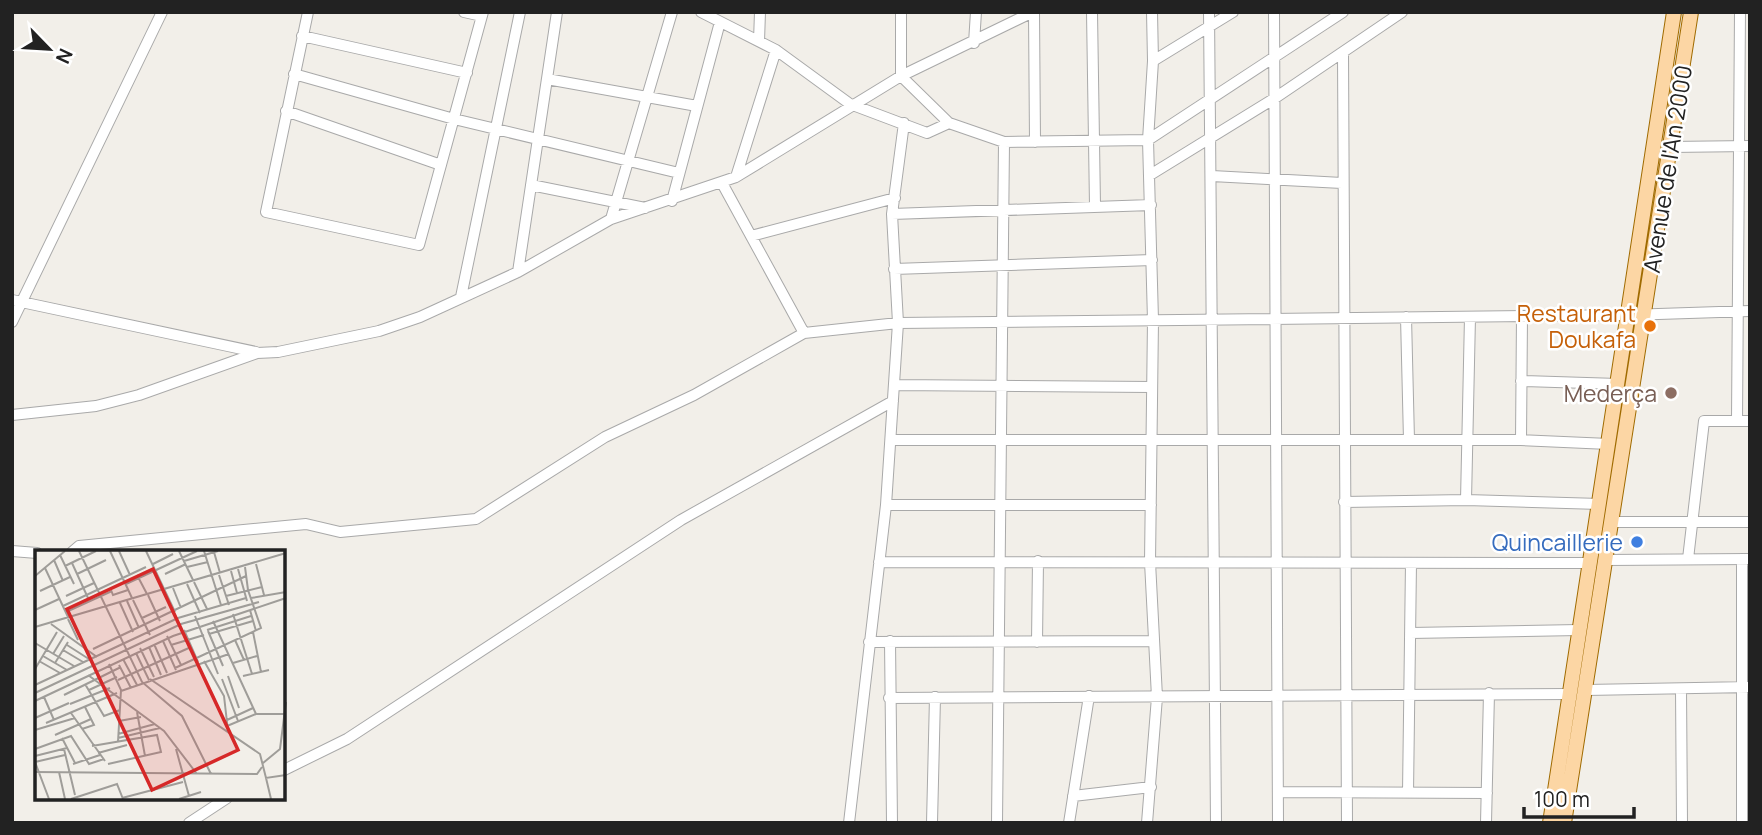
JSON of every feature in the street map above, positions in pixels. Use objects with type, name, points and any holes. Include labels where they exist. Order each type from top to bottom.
[{"type":"main road","name":"Avenue de l'An 2000","points":[[1550,823],[1674,12]]},
{"type":"main road","name":"Avenue de l'An 2000","points":[[1564,823],[1614,522],[1692,12]]},
{"type":"street","points":[[12,322],[17,302],[162,12]]},
{"type":"street","points":[[308,12],[266,212],[419,244],[482,14],[464,12]]},
{"type":"street","points":[[461,297],[520,12]]},
{"type":"street","points":[[518,272],[557,12]]},
{"type":"street","points":[[611,219],[671,12]]},
{"type":"street","points":[[760,12],[760,41]]},
{"type":"street","points":[[901,12],[901,76],[949,123],[1004,142],[1148,140],[1343,12]]},
{"type":"street","points":[[974,43],[976,12]]},
{"type":"street","points":[[17,302],[257,353],[278,352],[379,331],[420,317],[518,272],[611,219],[672,201],[736,177],[850,104],[901,76],[974,43],[1033,12],[1035,142]]},
{"type":"street","points":[[1092,12],[1096,206]]},
{"type":"street","points":[[1147,823],[1157,697],[1150,562],[1153,320],[1148,140],[1153,61],[1152,12]]},
{"type":"street","points":[[1209,12],[1216,823]]},
{"type":"street","points":[[1153,61],[1233,12]]},
{"type":"street","points":[[1274,12],[1272,59],[1275,98],[1278,823]]},
{"type":"street","points":[[1150,175],[1275,98],[1402,12]]},
{"type":"street","points":[[1737,421],[1744,311],[1744,146],[1740,12]]},
{"type":"street","points":[[705,13],[776,50],[850,104],[904,122],[927,133],[949,123]]},
{"type":"street","points":[[672,201],[720,22]]},
{"type":"street","points":[[302,36],[467,73]]},
{"type":"street","points":[[736,177],[776,50]]},
{"type":"street","points":[[1343,54],[1342,318],[1347,823]]},
{"type":"street","points":[[294,74],[454,119],[679,173]]},
{"type":"street","points":[[547,79],[697,106]]},
{"type":"street","points":[[286,111],[441,165]]},
{"type":"street","points":[[849,823],[886,505],[898,323],[891,214],[904,122]]},
{"type":"street","points":[[997,823],[1004,142]]},
{"type":"street","points":[[1670,147],[1744,146]]},
{"type":"street","points":[[1212,176],[1342,183]]},
{"type":"street","points":[[722,183],[804,333]]},
{"type":"street","points":[[531,185],[648,209]]},
{"type":"street","points":[[751,236],[895,198]]},
{"type":"street","points":[[891,214],[1151,205]]},
{"type":"street","points":[[894,269],[1152,260]]},
{"type":"street","points":[[73,550],[79,546],[306,524],[340,533],[476,519],[605,437],[694,395],[804,333],[898,323],[1629,315],[1744,311]]},
{"type":"street","points":[[1521,440],[1522,316]]},
{"type":"street","points":[[1406,317],[1409,440]]},
{"type":"street","points":[[1466,500],[1470,317]]},
{"type":"street","points":[[12,415],[96,406],[139,395],[257,353]]},
{"type":"street","points":[[1521,381],[1618,384]]},
{"type":"street","points":[[894,385],[1152,387]]},
{"type":"street","points":[[285,770],[347,739],[681,520],[893,401]]},
{"type":"street","points":[[1688,559],[1704,421],[1750,421]]},
{"type":"street","points":[[891,440],[1521,440],[1609,444]]},
{"type":"street","points":[[1344,502],[1466,500],[1600,504]]},
{"type":"street","points":[[886,505],[1151,505]]},
{"type":"street","points":[[1614,522],[1750,522]]},
{"type":"street","points":[[12,551],[35,554]]},
{"type":"street","points":[[1606,560],[1746,559],[1746,783],[1742,823]]},
{"type":"street","points":[[1037,642],[1038,561]]},
{"type":"street","points":[[879,562],[1590,563]]},
{"type":"street","points":[[1408,793],[1411,563]]},
{"type":"street","points":[[1410,633],[1579,630]]},
{"type":"street","points":[[890,641],[892,823]]},
{"type":"street","points":[[869,642],[1152,641]]},
{"type":"street","points":[[1586,690],[1746,687]]},
{"type":"street","points":[[1681,689],[1682,823]]},
{"type":"street","points":[[1486,823],[1489,693]]},
{"type":"street","points":[[889,698],[1570,694]]},
{"type":"street","points":[[1069,823],[1089,696]]},
{"type":"street","points":[[932,823],[935,697]]},
{"type":"street","points":[[1073,796],[1151,788]]},
{"type":"street","points":[[1278,792],[1487,793]]},
{"type":"street","points":[[189,823],[224,800]]},
{"type":"place","name":"Restaurant Doukafa","points":[[1650,326]]},
{"type":"place","name":"Mederça","points":[[1671,393]]},
{"type":"place","name":"Quincaillerie","points":[[1637,542]]}]
